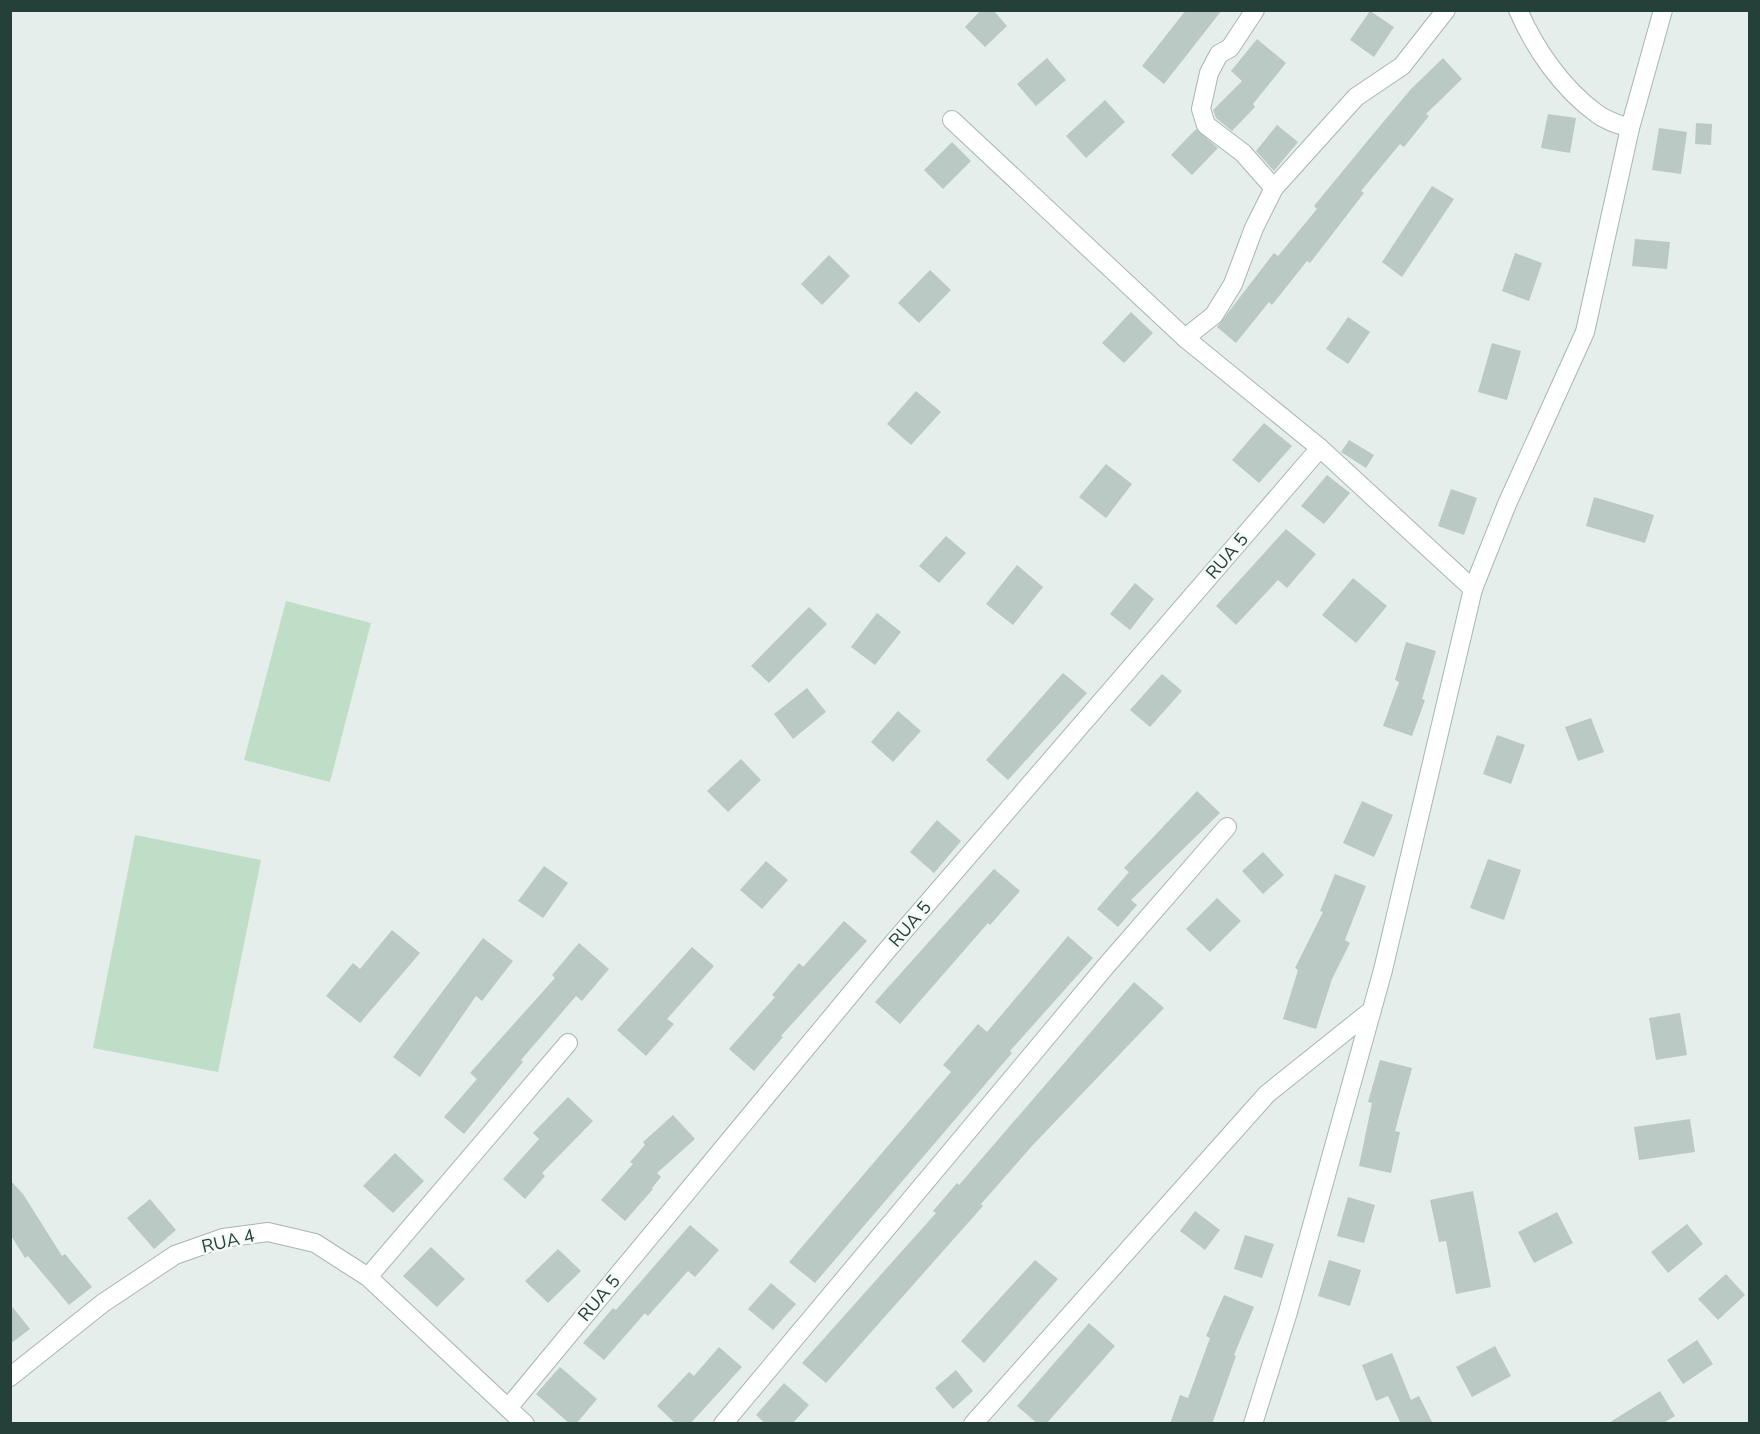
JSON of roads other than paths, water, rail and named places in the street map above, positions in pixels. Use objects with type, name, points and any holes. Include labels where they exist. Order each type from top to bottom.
[{"type":"street","points":[[1255,10],[1230,48],[1219,54],[1209,73],[1201,109],[1206,125],[1243,153],[1274,188]]},
{"type":"street","points":[[1185,338],[1214,315],[1233,284],[1254,228],[1274,188],[1356,97],[1402,66],[1446,10]]},
{"type":"street","points":[[1518,10],[1536,48],[1580,98],[1605,120],[1630,128]]},
{"type":"street","points":[[1253,1424],[1288,1312],[1372,1010],[1473,589],[1508,504],[1585,332],[1630,128],[1663,10]]},
{"type":"street","points":[[952,120],[1185,338],[1320,448],[1473,589]]},
{"type":"street","name":"RUA 5","points":[[508,1408],[888,949],[1320,448]]},
{"type":"street","points":[[723,1424],[1106,966],[1227,827]]},
{"type":"street","points":[[973,1424],[1267,1094],[1372,1010]]},
{"type":"street","points":[[368,1277],[568,1043]]},
{"type":"street","name":"RUA 4","points":[[10,1377],[103,1303],[175,1255],[223,1238],[268,1232],[315,1243],[368,1277],[525,1424]]}]
